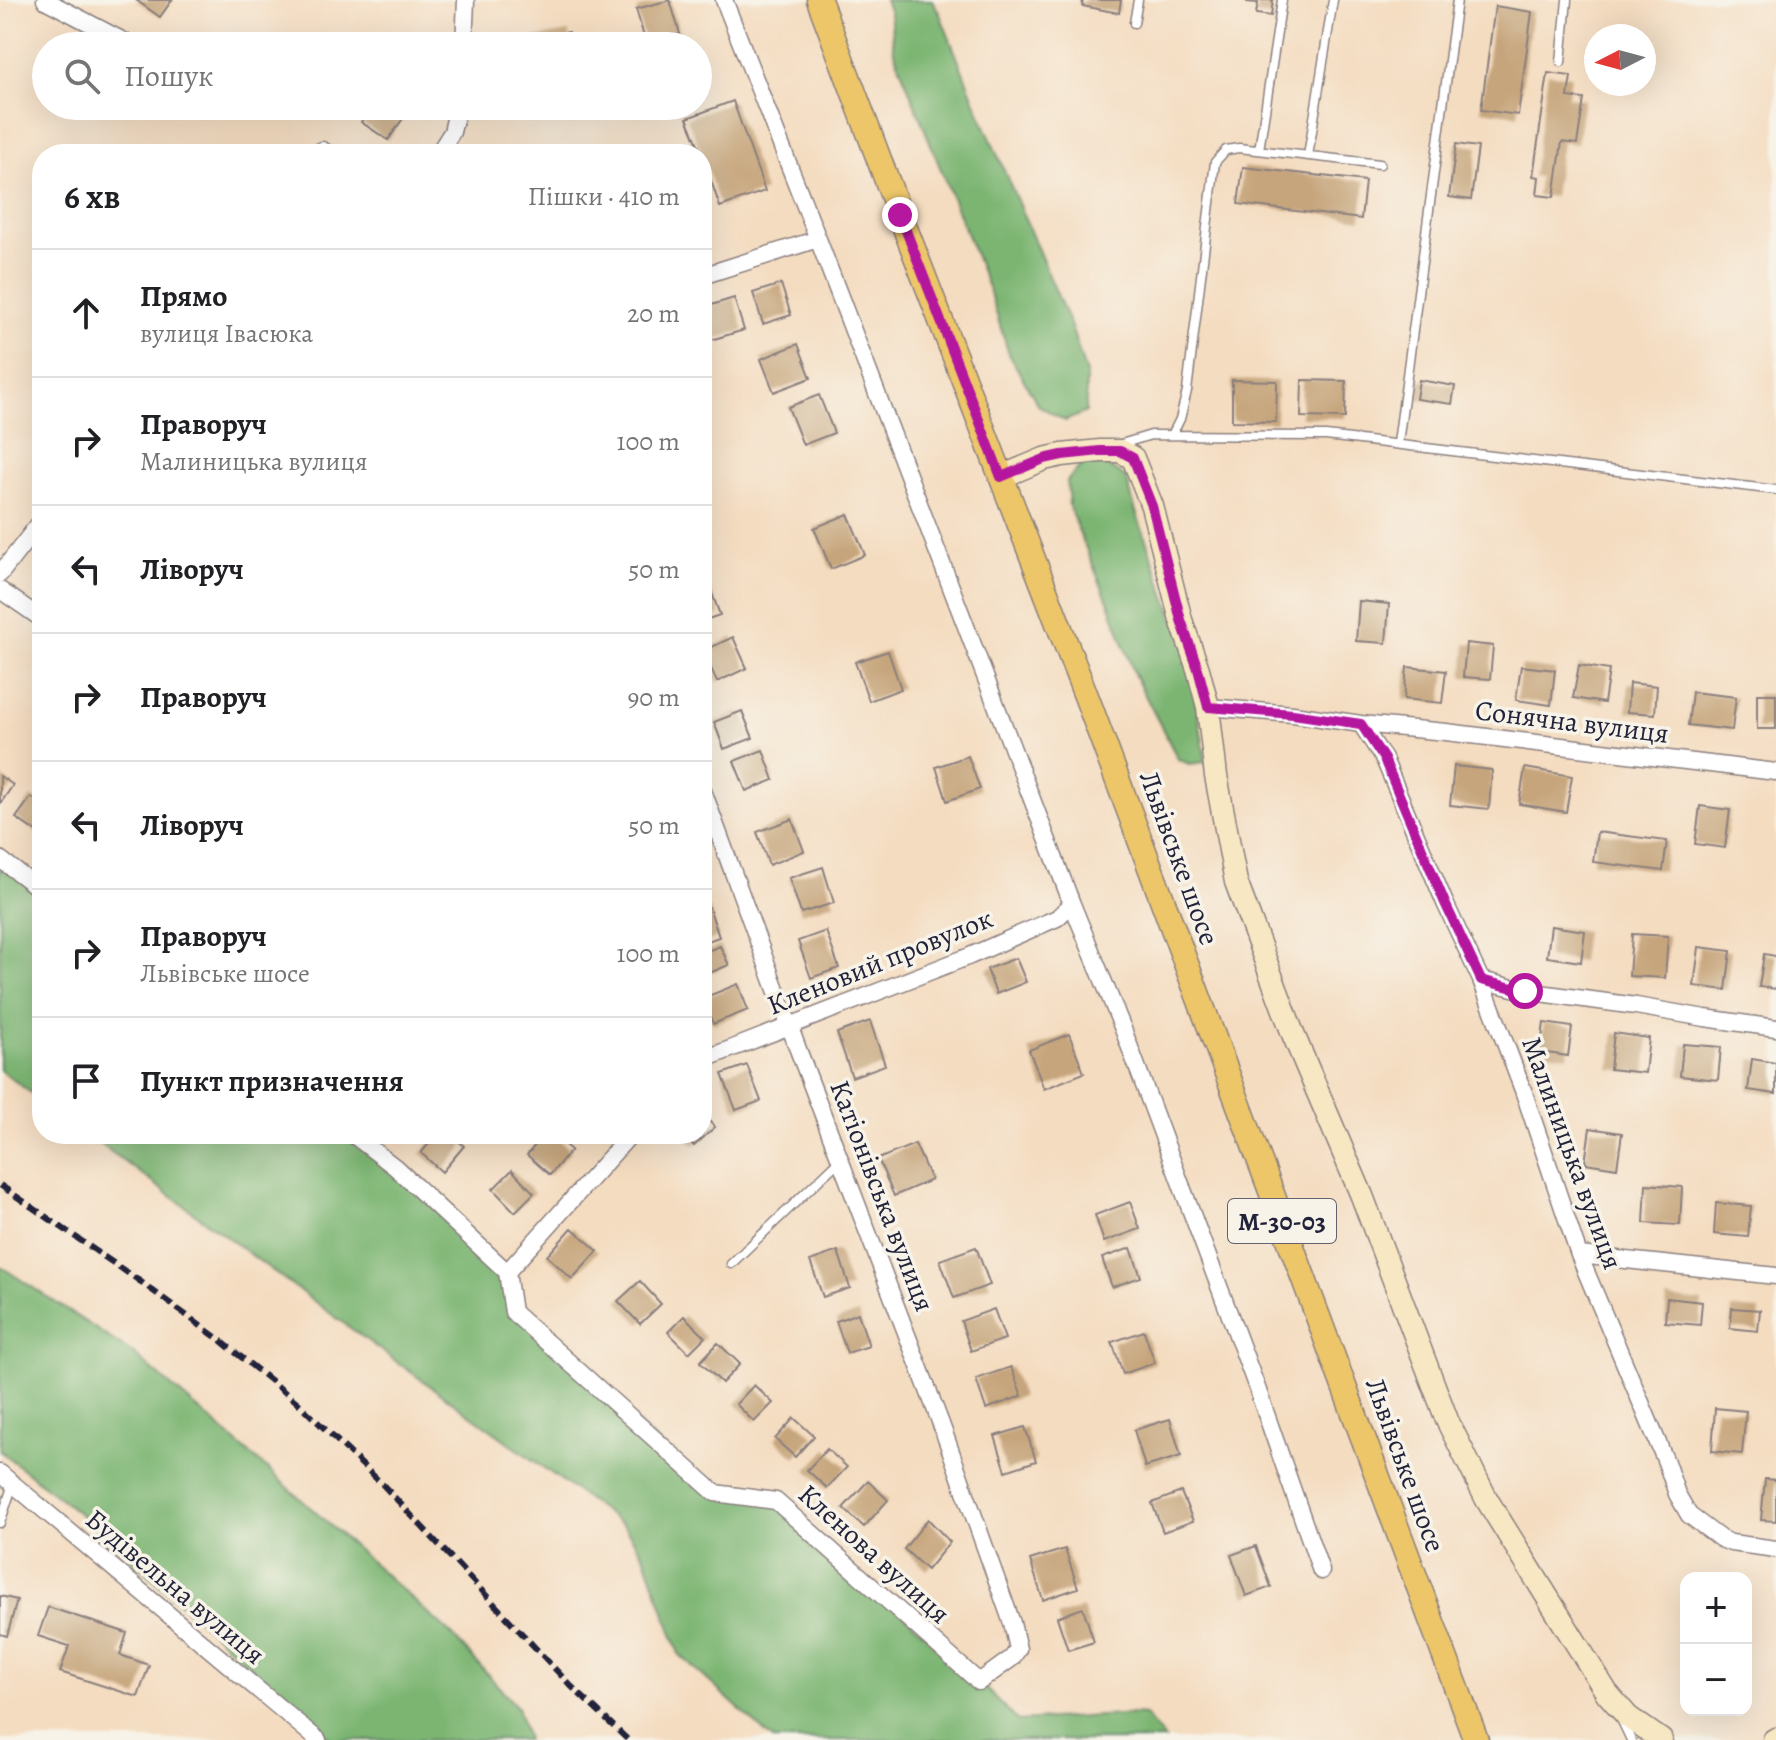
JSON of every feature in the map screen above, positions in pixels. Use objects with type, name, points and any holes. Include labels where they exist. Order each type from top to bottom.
[{"type":"main road","name":"Львівське шосе","points":[[819,0],[1093,716],[1476,1740]]},
{"type":"street","points":[[45,0],[106,32]]},
{"type":"street","points":[[465,32],[466,0]]},
{"type":"street","points":[[730,2],[1072,904],[1123,1029],[1257,1388],[1321,1571]]},
{"type":"street","points":[[444,144],[455,120]]},
{"type":"street","points":[[712,273],[818,239]]},
{"type":"street","points":[[1001,477],[1044,459],[1100,451],[1120,451],[1133,458],[1152,506],[1181,620],[1208,707],[1216,776],[1236,882],[1293,1034],[1362,1196],[1447,1420],[1487,1500],[1607,1693],[1628,1717],[1661,1740]]},
{"type":"street","points":[[0,574],[32,533]]},
{"type":"street","points":[[2,596],[32,613]]},
{"type":"street","name":"Сонячна вулиця","points":[[1208,707],[1293,714],[1776,772]]},
{"type":"street","name":"Малиницька вулиця","points":[[1361,724],[1384,759],[1481,980],[1523,1090],[1579,1255],[1677,1494],[1689,1515],[1721,1539],[1776,1549]]},
{"type":"street","name":"Катіонівська вулиця","points":[[712,815],[941,1424],[1012,1623]]},
{"type":"street","points":[[0,859],[32,883]]},
{"type":"street","name":"Кленовий провулок","points":[[712,1056],[1022,933],[1057,918],[1072,904]]},
{"type":"street","points":[[1481,980],[1525,991],[1776,1028]]},
{"type":"street","points":[[365,1144],[395,1167],[507,1272],[622,1144]]},
{"type":"street","points":[[1579,1255],[1776,1276]]},
{"type":"street","name":"Кленова вулиця","points":[[507,1272],[513,1312],[715,1493],[776,1501],[979,1682],[1012,1658],[1018,1649],[1012,1623]]},
{"type":"street","name":"Будівельна вулиця","points":[[7,1479],[318,1740]]},
{"type":"lane","points":[[1134,23],[1138,0]]},
{"type":"lane","points":[[1259,150],[1282,0]]},
{"type":"lane","points":[[1308,156],[1333,0]]},
{"type":"lane","points":[[1398,443],[1457,0]]},
{"type":"lane","points":[[1561,62],[1567,0]]},
{"type":"lane","points":[[1172,435],[1180,419],[1187,391],[1215,162],[1226,150],[1239,148],[1380,164]]},
{"type":"lane","points":[[1100,451],[1145,436],[1326,436],[1776,490]]},
{"type":"lane","points":[[1133,458],[1139,440],[1145,436]]},
{"type":"lane","points":[[731,1264],[841,1159]]},
{"type":"lane","points":[[0,1523],[7,1479]]},
{"type":"lane","points":[[1607,1693],[1631,1740]]},
{"type":"green space","points":[[885,0],[932,0],[939,12],[1071,327],[1086,374],[1086,412],[1065,421],[1038,405],[1009,354],[989,290],[894,52],[890,13]]},
{"type":"green space","points":[[1103,463],[1126,478],[1188,651],[1206,762],[1189,764],[1178,759],[1135,676],[1069,505],[1067,481],[1082,464]]},
{"type":"green space","points":[[0,859],[32,883],[32,1094],[0,1070]]},
{"type":"green space","points":[[101,1144],[363,1144],[507,1272],[514,1312],[715,1493],[776,1501],[979,1682],[1018,1721],[1145,1715],[1165,1740],[773,1740],[679,1654],[644,1555],[623,1525]]},
{"type":"green space","points":[[0,1266],[134,1354],[272,1473],[451,1634],[517,1707],[527,1740],[332,1740],[81,1515],[0,1451]]},
{"type":"building","points":[[136,0],[172,0],[160,17]]},
{"type":"building","points":[[670,0],[679,32],[643,32],[636,9]]},
{"type":"building","points":[[1083,0],[1121,0],[1119,13],[1082,6]]},
{"type":"building","points":[[1247,0],[1273,0],[1271,16],[1256,14],[1258,3]]},
{"type":"building","points":[[1495,6],[1532,12],[1518,115],[1481,110]]},
{"type":"building","points":[[1548,73],[1571,76],[1568,97],[1584,99],[1577,144],[1562,142],[1554,197],[1537,195],[1539,177],[1533,176]]},
{"type":"building","points":[[733,101],[765,191],[720,207],[712,183],[712,144],[698,144],[688,120],[712,120],[712,109]]},
{"type":"building","points":[[362,120],[402,120],[388,140]]},
{"type":"building","points":[[1456,144],[1478,147],[1471,200],[1449,197]]},
{"type":"building","points":[[1243,167],[1365,181],[1361,219],[1238,204]]},
{"type":"building","points":[[781,284],[791,315],[763,324],[753,293]]},
{"type":"building","points":[[734,298],[744,330],[712,340],[712,305]]},
{"type":"building","points":[[798,344],[811,378],[774,392],[761,359]]},
{"type":"building","points":[[1232,380],[1277,381],[1276,422],[1232,421]]},
{"type":"building","points":[[1302,380],[1346,381],[1345,418],[1301,417]]},
{"type":"building","points":[[1419,380],[1455,386],[1452,404],[1416,399]]},
{"type":"building","points":[[819,395],[834,433],[803,445],[788,407]]},
{"type":"building","points":[[848,514],[865,555],[831,569],[814,528]]},
{"type":"building","points":[[712,593],[720,615],[712,618]]},
{"type":"building","points":[[1359,601],[1389,604],[1386,643],[1356,641]]},
{"type":"building","points":[[733,637],[747,668],[717,682],[712,671],[712,647]]},
{"type":"building","points":[[1466,643],[1493,646],[1490,679],[1463,677]]},
{"type":"building","points":[[888,651],[901,689],[869,701],[855,662]]},
{"type":"building","points":[[1579,665],[1609,670],[1604,703],[1573,698]]},
{"type":"building","points":[[1521,666],[1555,670],[1551,705],[1516,700]]},
{"type":"building","points":[[1407,667],[1446,671],[1442,703],[1404,699]]},
{"type":"building","points":[[1629,683],[1657,686],[1655,714],[1627,712]]},
{"type":"building","points":[[1692,692],[1736,697],[1732,730],[1688,725]]},
{"type":"building","points":[[1757,694],[1776,694],[1776,729],[1757,729]]},
{"type":"building","points":[[742,711],[753,738],[724,749],[714,722]]},
{"type":"building","points":[[763,750],[774,780],[746,791],[734,761]]},
{"type":"building","points":[[968,756],[980,789],[947,801],[936,767]]},
{"type":"building","points":[[1454,766],[1492,770],[1489,809],[1450,805]]},
{"type":"building","points":[[1525,768],[1572,776],[1566,812],[1519,804]]},
{"type":"building","points":[[0,776],[13,785],[0,804]]},
{"type":"building","points":[[31,797],[32,798],[32,829],[16,818]]},
{"type":"building","points":[[1700,806],[1730,810],[1725,848],[1695,844]]},
{"type":"building","points":[[792,819],[804,851],[769,865],[757,832]]},
{"type":"building","points":[[1597,832],[1667,841],[1663,871],[1593,862]]},
{"type":"building","points":[[823,867],[834,903],[801,913],[789,878]]},
{"type":"building","points":[[712,916],[719,937],[712,939]]},
{"type":"building","points":[[1551,926],[1585,931],[1581,962],[1547,957]]},
{"type":"building","points":[[826,931],[839,968],[811,978],[798,941]]},
{"type":"building","points":[[1632,934],[1668,936],[1665,978],[1629,976]]},
{"type":"building","points":[[720,946],[729,965],[712,972],[712,949]]},
{"type":"building","points":[[1699,947],[1731,951],[1726,990],[1694,986]]},
{"type":"building","points":[[1764,954],[1776,956],[1776,989],[1759,987]]},
{"type":"building","points":[[1016,958],[1026,982],[996,994],[987,969]]},
{"type":"building","points":[[738,984],[748,1010],[713,1024],[712,994]]},
{"type":"building","points":[[870,1021],[885,1065],[852,1077],[837,1033]]},
{"type":"building","points":[[1544,1023],[1572,1027],[1568,1056],[1540,1052]]},
{"type":"building","points":[[1614,1033],[1649,1038],[1645,1073],[1610,1069]]},
{"type":"building","points":[[1069,1034],[1084,1073],[1044,1089],[1029,1050]]},
{"type":"building","points":[[1683,1044],[1721,1047],[1718,1080],[1680,1076]]},
{"type":"building","points":[[1752,1059],[1776,1063],[1776,1094],[1748,1090]]},
{"type":"building","points":[[747,1065],[761,1101],[736,1110],[722,1074]]},
{"type":"building","points":[[1590,1128],[1622,1133],[1617,1168],[1585,1163]]},
{"type":"building","points":[[429,1144],[464,1146],[442,1172],[421,1153]]},
{"type":"building","points":[[536,1144],[564,1144],[571,1150],[550,1175],[527,1155]]},
{"type":"building","points":[[915,1144],[931,1180],[894,1196],[878,1159]]},
{"type":"building","points":[[512,1170],[534,1193],[515,1212],[493,1189]]},
{"type":"building","points":[[1646,1184],[1682,1187],[1680,1225],[1644,1223]]},
{"type":"building","points":[[1130,1202],[1140,1229],[1104,1242],[1095,1215]]},
{"type":"building","points":[[1716,1203],[1751,1206],[1748,1237],[1714,1234]]},
{"type":"building","points":[[572,1228],[598,1251],[572,1279],[547,1256]]},
{"type":"building","points":[[976,1247],[990,1285],[954,1298],[940,1260]]},
{"type":"building","points":[[1131,1248],[1141,1277],[1112,1287],[1102,1258]]},
{"type":"building","points":[[838,1251],[850,1288],[823,1297],[810,1261]]},
{"type":"building","points":[[640,1281],[661,1304],[640,1324],[618,1301]]},
{"type":"building","points":[[1667,1298],[1702,1302],[1700,1325],[1665,1322]]},
{"type":"building","points":[[1732,1308],[1760,1310],[1758,1331],[1730,1328]]},
{"type":"building","points":[[994,1309],[1005,1339],[971,1351],[961,1321]]},
{"type":"building","points":[[858,1313],[869,1346],[847,1353],[836,1321]]},
{"type":"building","points":[[684,1316],[705,1337],[689,1353],[668,1332]]},
{"type":"building","points":[[1144,1331],[1155,1363],[1123,1374],[1112,1342]]},
{"type":"building","points":[[718,1343],[740,1364],[722,1383],[700,1362]]},
{"type":"building","points":[[1011,1367],[1022,1396],[986,1409],[976,1379]]},
{"type":"building","points":[[754,1385],[773,1403],[754,1422],[736,1404]]},
{"type":"building","points":[[1715,1408],[1746,1411],[1742,1454],[1712,1451]]},
{"type":"building","points":[[794,1418],[814,1436],[795,1457],[775,1439]]},
{"type":"building","points":[[1170,1419],[1181,1456],[1145,1467],[1134,1430]]},
{"type":"building","points":[[1025,1427],[1036,1461],[1006,1471],[995,1436]]},
{"type":"building","points":[[827,1449],[847,1467],[827,1488],[807,1470]]},
{"type":"building","points":[[1765,1479],[1776,1480],[1776,1521],[1761,1520]]},
{"type":"building","points":[[868,1481],[888,1500],[864,1527],[843,1508]]},
{"type":"building","points":[[1181,1492],[1193,1521],[1163,1532],[1152,1503]]},
{"type":"building","points":[[928,1519],[950,1542],[927,1570],[904,1549]]},
{"type":"building","points":[[1256,1546],[1271,1587],[1246,1596],[1231,1555]]},
{"type":"building","points":[[1065,1549],[1078,1588],[1043,1600],[1030,1560]]},
{"type":"building","points":[[0,1596],[17,1600],[7,1636],[0,1634]]},
{"type":"building","points":[[48,1607],[127,1633],[120,1655],[149,1665],[138,1697],[60,1672],[69,1646],[38,1636]]},
{"type":"building","points":[[1083,1608],[1094,1642],[1068,1650],[1057,1617]]},
{"type":"railway","points":[[0,1185],[141,1282],[297,1402],[383,1485],[571,1686],[628,1740]]},
{"type":"route","points":[[900,215],[1001,477],[1062,455],[1120,451],[1133,458],[1152,506],[1181,620],[1208,707],[1293,714],[1361,724],[1384,759],[1481,980],[1525,991]]}]
